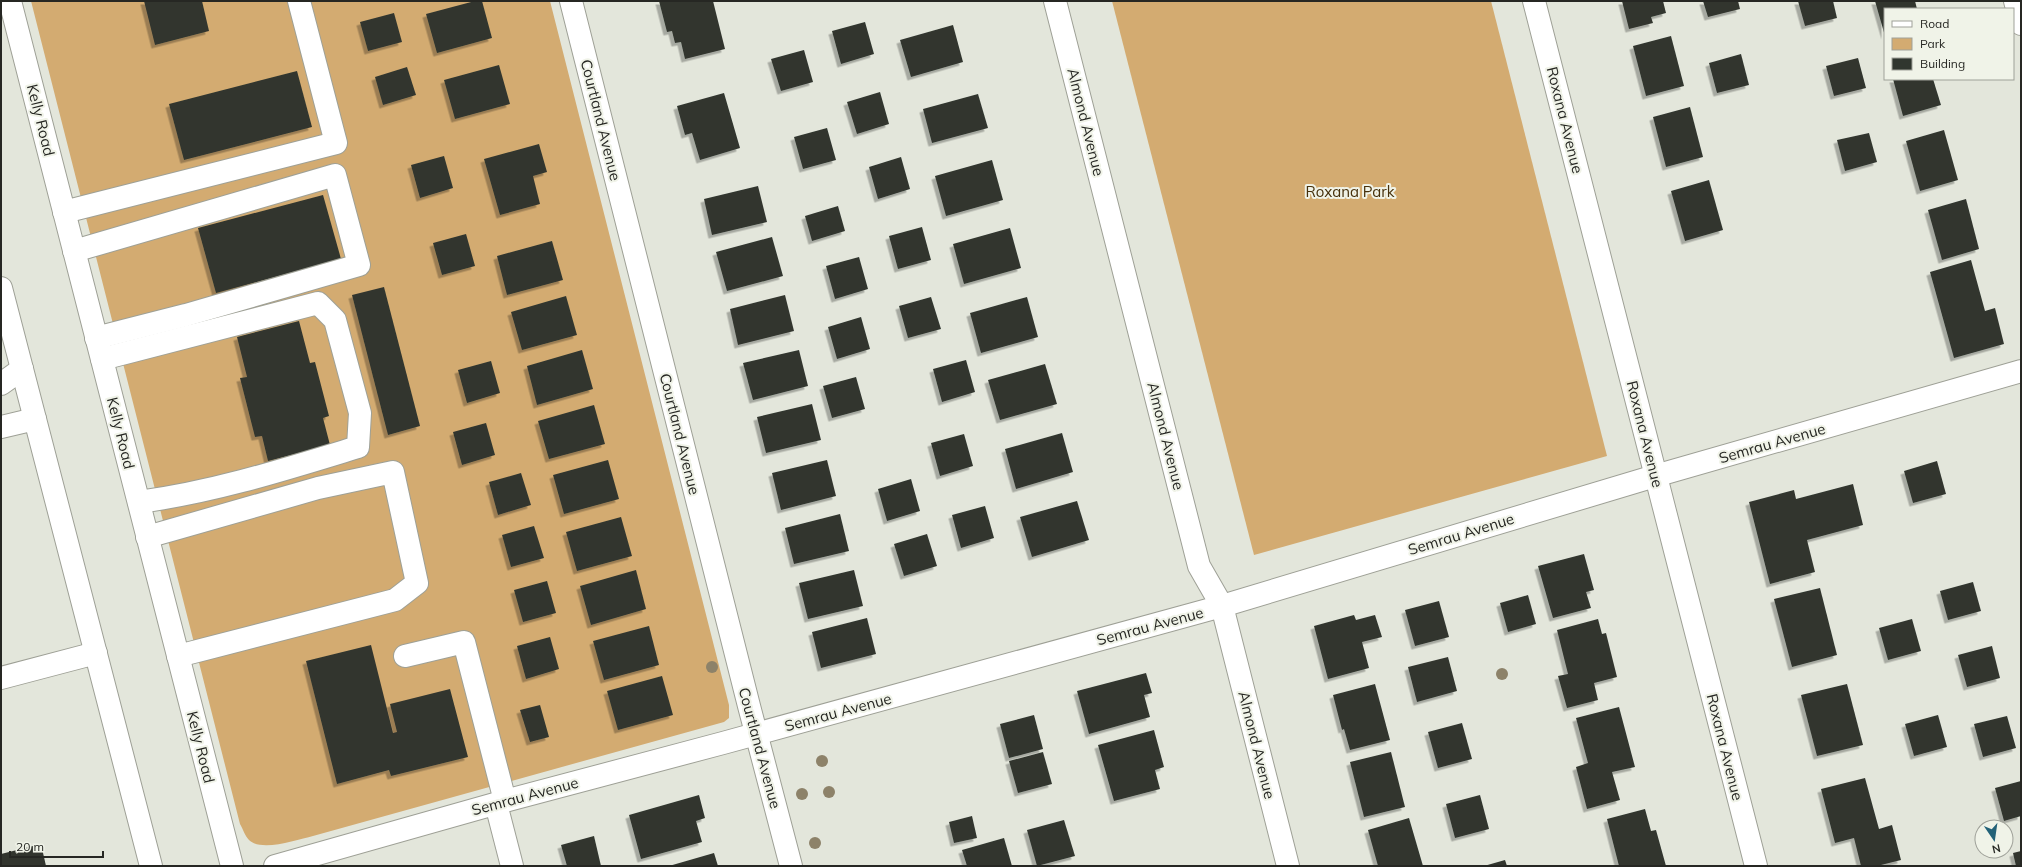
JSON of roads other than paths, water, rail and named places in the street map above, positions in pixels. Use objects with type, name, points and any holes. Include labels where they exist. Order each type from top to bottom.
[{"type":"street","name":"Kelly Road","points":[[10,1],[232,866]]},
{"type":"street","points":[[64,212],[336,143],[299,1]]},
{"type":"street","name":"Courtland Avenue","points":[[571,1],[756,734],[791,866]]},
{"type":"street","name":"Almond Avenue","points":[[1055,1],[1199,566],[1222,606],[1288,866]]},
{"type":"street","name":"Roxana Avenue","points":[[1534,1],[1756,866]]},
{"type":"street","points":[[2015,1],[2021,24]]},
{"type":"street","points":[[74,250],[335,175],[359,265],[186,315],[96,338]]},
{"type":"street","points":[[1,288],[151,866]]},
{"type":"street","points":[[102,359],[318,303],[335,320],[360,413],[358,448],[246,481],[176,497],[139,502]]},
{"type":"street","points":[[1,384],[22,369]]},
{"type":"street","name":"Semrau Avenue","points":[[275,866],[500,802],[756,734],[1222,606],[1655,476],[2021,371]]},
{"type":"street","points":[[1,427],[35,419]]},
{"type":"street","points":[[148,537],[318,488],[393,472],[418,582],[395,600],[178,656]]},
{"type":"street","points":[[405,656],[464,642],[500,802],[512,866]]},
{"type":"street","points":[[1,678],[96,653]]},
{"type":"park label","name":"Roxana Park","points":[[1350,191]]}]
